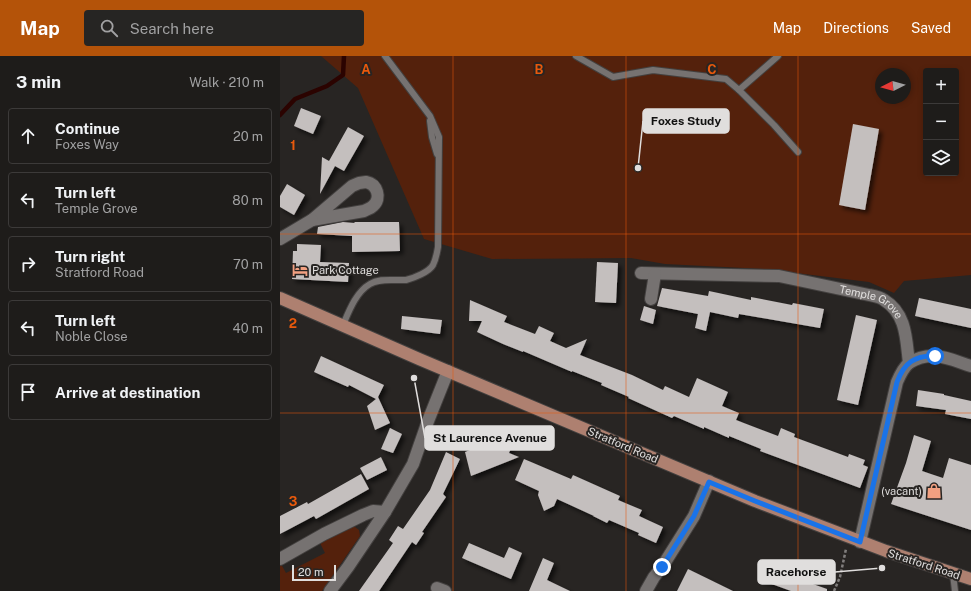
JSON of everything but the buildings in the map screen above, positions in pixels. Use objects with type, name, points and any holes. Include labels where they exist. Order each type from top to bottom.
[{"type":"main road","name":"Stratford Road","points":[[280,298],[755,501],[860,542],[971,579]]},
{"type":"street","points":[[280,239],[312,220],[352,186],[359,183],[369,182],[378,192],[378,197],[371,208],[364,211],[312,220]]},
{"type":"street","name":"Temple Grove","points":[[641,273],[779,276],[883,299],[890,304],[900,316],[903,323],[909,363]]},
{"type":"street","points":[[651,299],[655,274]]},
{"type":"street","points":[[860,542],[897,382],[900,375],[909,363],[916,358],[927,355],[971,366]]},
{"type":"street","points":[[330,591],[385,512],[413,464],[448,371]]},
{"type":"street","points":[[646,591],[654,576],[662,567],[694,516],[709,482]]},
{"type":"street","points":[[280,559],[324,534],[362,515],[373,511],[385,512]]},
{"type":"lane","points":[[343,325],[355,299],[363,288],[380,280],[406,280],[425,272],[433,266],[438,247],[439,136],[430,116],[385,56]]},
{"type":"lane","points":[[576,56],[613,77],[653,70],[726,79],[774,124],[798,152]]},
{"type":"lane","points":[[739,90],[778,56]]},
{"type":"lane","points":[[953,574],[955,591]]},
{"type":"path","points":[[834,591],[840,577],[849,537]]},
{"type":"shaded area","points":[[321,56],[971,56],[971,275],[904,281],[894,293],[869,282],[764,269],[665,264],[631,258],[492,259],[424,239],[358,88]]},
{"type":"shaded area","points":[[350,527],[355,527],[359,530],[360,536],[322,591],[280,591],[281,564],[286,573],[325,553],[320,543]]},
{"type":"waterway","points":[[280,115],[295,99],[327,86],[343,75],[344,56]]},
{"type":"place","name":"Foxes Study","points":[[638,168]]},
{"type":"place","name":"Park Cottage","points":[[300,270]]},
{"type":"place","name":"St Laurence Avenue","points":[[414,378]]},
{"type":"place","name":"(vacant)","points":[[934,491]]},
{"type":"place","name":"Racehorse","points":[[882,568]]},
{"type":"route","points":[[662,567],[694,516],[709,482],[860,542],[897,382],[906,366],[916,358],[927,355],[935,356]]}]
